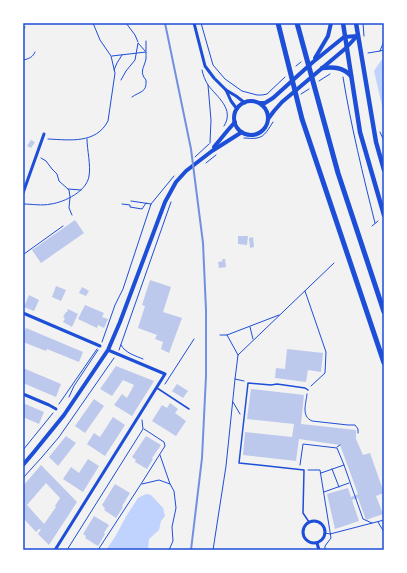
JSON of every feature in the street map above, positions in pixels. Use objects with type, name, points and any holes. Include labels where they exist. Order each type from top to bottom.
[{"type":"highway","points":[[278,23],[284,52],[302,118],[384,363]]},
{"type":"highway","points":[[296,23],[338,173],[384,312]]},
{"type":"main road","points":[[313,62],[328,36],[331,23]]},
{"type":"main road","points":[[342,23],[360,132],[384,215]]},
{"type":"main road","points":[[356,23],[376,142],[384,170]]},
{"type":"main road","points":[[260,104],[273,98],[344,36],[357,36]]},
{"type":"main road","points":[[268,119],[265,109],[260,104],[254,102],[245,103],[237,109],[235,115],[235,122],[242,132],[250,135],[260,133],[266,126],[268,119],[282,102],[346,48],[357,36]]},
{"type":"main road","points":[[322,68],[339,68],[351,76]]},
{"type":"main road","points":[[212,151],[235,122]]},
{"type":"main road","points":[[23,465],[68,409],[108,350],[120,322],[164,202],[173,186],[179,178],[212,151],[242,132]]},
{"type":"street","points":[[194,23],[205,66],[226,90],[245,103]]},
{"type":"street","points":[[226,90],[237,109]]},
{"type":"street","points":[[23,193],[44,134]]},
{"type":"street","points":[[23,313],[100,346]]},
{"type":"street","points":[[55,550],[165,374],[108,350]]},
{"type":"street","points":[[23,394],[56,409]]},
{"type":"street","points":[[315,521],[322,524],[325,533],[323,539],[317,543],[310,542],[305,538],[303,531],[309,522],[315,521]]},
{"type":"street","points":[[317,543],[319,550]]},
{"type":"lane","points":[[308,390],[305,388],[277,384],[271,385],[248,383],[239,464],[304,470],[303,513],[309,522]]},
{"type":"lane","points":[[157,388],[189,408]]},
{"type":"path","points":[[43,139],[70,140],[86,138],[99,132],[108,121],[115,73],[111,56],[100,40],[93,23]]},
{"type":"path","points":[[126,23],[135,35],[138,43],[146,52]]},
{"type":"path","points":[[201,23],[213,65],[225,79],[242,91],[262,96],[267,94],[288,74]]},
{"type":"path","points":[[132,98],[141,93],[145,87],[146,80],[144,79],[142,72],[146,60],[146,41]]},
{"type":"path","points":[[380,51],[384,41]]},
{"type":"path","points":[[121,80],[133,63],[138,43]]},
{"type":"path","points":[[366,54],[384,50]]},
{"type":"path","points":[[23,60],[30,58],[35,52]]},
{"type":"path","points":[[111,56],[146,52]]},
{"type":"path","points":[[114,70],[123,55]]},
{"type":"path","points":[[293,69],[302,60]]},
{"type":"path","points":[[318,82],[331,73]]},
{"type":"path","points":[[343,74],[354,136],[374,223]]},
{"type":"path","points":[[208,84],[211,120],[210,144],[213,140]]},
{"type":"path","points":[[305,92],[312,87]]},
{"type":"path","points":[[223,127],[227,122],[228,115],[225,106]]},
{"type":"path","points":[[241,138],[260,137],[267,132],[274,118]]},
{"type":"path","points":[[23,204],[52,204],[70,197],[81,190],[89,176],[86,138]]},
{"type":"path","points":[[203,166],[221,152]]},
{"type":"path","points":[[37,155],[46,161],[58,174],[59,181],[69,190],[69,208],[72,215]]},
{"type":"path","points":[[69,398],[74,386],[100,346],[115,305],[123,289],[151,204],[173,177]]},
{"type":"path","points":[[68,189],[81,190]]},
{"type":"path","points":[[131,201],[151,204]]},
{"type":"path","points":[[23,478],[59,437],[117,354],[172,202]]},
{"type":"path","points":[[122,204],[130,205],[130,207],[142,208],[146,203]]},
{"type":"path","points":[[372,226],[378,221]]},
{"type":"path","points":[[24,254],[63,226]]},
{"type":"path","points":[[238,355],[334,263]]},
{"type":"path","points":[[304,291],[326,352],[325,373],[308,390],[305,413],[306,418],[312,421],[355,425],[358,429],[358,433]]},
{"type":"path","points":[[220,335],[228,335],[279,315]]},
{"type":"path","points":[[250,326],[253,340]]},
{"type":"path","points":[[213,550],[226,466],[238,355],[228,335]]},
{"type":"path","points":[[161,390],[194,339]]},
{"type":"path","points":[[121,345],[125,351],[144,360]]},
{"type":"path","points":[[23,450],[56,409],[100,346]]},
{"type":"path","points":[[235,379],[248,383]]},
{"type":"path","points":[[233,401],[244,420]]},
{"type":"path","points":[[67,550],[143,429],[142,418]]},
{"type":"path","points":[[98,550],[165,446],[164,442],[143,429]]},
{"type":"path","points":[[299,469],[303,444],[337,448]]},
{"type":"path","points":[[337,448],[340,445]]},
{"type":"path","points":[[337,448],[363,519],[372,523]]},
{"type":"path","points":[[160,455],[174,491],[176,508],[172,527],[173,541],[169,550]]},
{"type":"path","points":[[321,473],[344,465]]},
{"type":"path","points":[[332,469],[338,487]]},
{"type":"path","points":[[304,470],[320,470],[321,473],[331,538],[325,546],[325,550]]},
{"type":"path","points":[[141,484],[159,480],[170,484]]},
{"type":"path","points":[[324,492],[350,483]]},
{"type":"path","points":[[325,533],[330,534],[384,520]]},
{"type":"path","points":[[378,521],[384,532]]},
{"type":"water","points":[[384,58],[384,114],[374,71]]},
{"type":"water","points":[[146,494],[151,495],[163,508],[165,516],[161,521],[159,530],[149,539],[148,550],[106,550],[138,498]]},
{"type":"building","points":[[31,140],[35,142],[31,148],[27,146]]},
{"type":"building","points":[[75,220],[84,233],[41,263],[32,250]]},
{"type":"building","points":[[238,236],[248,236],[247,245],[238,244]]},
{"type":"building","points":[[253,237],[254,247],[250,248],[249,238]]},
{"type":"building","points":[[222,259],[225,259],[226,267],[219,268],[218,262],[223,261]]},
{"type":"building","points":[[150,280],[171,287],[163,312],[182,318],[169,353],[161,349],[163,342],[155,339],[157,335],[138,328],[145,306],[142,305]]},
{"type":"building","points":[[56,286],[66,290],[61,301],[52,297]]},
{"type":"building","points":[[82,287],[89,291],[86,296],[79,293]]},
{"type":"building","points":[[29,295],[39,300],[34,311],[24,307]]},
{"type":"building","points":[[85,305],[104,313],[102,317],[108,319],[104,328],[98,325],[97,328],[78,319]]},
{"type":"building","points":[[68,309],[78,314],[72,327],[63,322],[65,318],[63,317]]},
{"type":"building","points":[[26,328],[83,352],[79,362],[47,349],[46,351],[23,342],[23,334]]},
{"type":"building","points":[[287,349],[323,353],[321,372],[308,370],[306,382],[275,378],[276,368],[285,369]]},
{"type":"building","points":[[116,366],[154,381],[132,416],[114,405],[122,394],[127,398],[134,385],[123,380],[112,396],[100,389]]},
{"type":"building","points":[[23,368],[61,384],[56,397],[23,383]]},
{"type":"building","points":[[177,384],[188,391],[183,398],[172,391]]},
{"type":"building","points":[[251,389],[304,395],[301,424],[356,430],[356,439],[363,455],[370,453],[384,493],[376,496],[383,514],[366,520],[358,498],[352,500],[359,521],[335,529],[327,494],[348,488],[351,497],[358,494],[340,445],[299,439],[296,461],[243,455],[245,432],[292,437],[294,424],[247,419]]},
{"type":"building","points":[[94,399],[104,406],[85,433],[75,426]]},
{"type":"building","points":[[23,403],[44,412],[39,424],[23,417]]},
{"type":"building","points":[[170,403],[178,409],[175,413],[186,421],[176,436],[152,421],[162,405],[167,408]]},
{"type":"building","points":[[113,417],[125,425],[105,456],[87,444],[94,433],[100,437]]},
{"type":"building","points":[[66,436],[76,443],[58,466],[49,457]]},
{"type":"building","points":[[146,436],[161,445],[152,458],[153,459],[147,469],[135,462],[136,460],[132,457]]},
{"type":"building","points":[[88,459],[99,466],[83,492],[63,479],[71,467],[79,473]]},
{"type":"building","points":[[41,465],[77,502],[49,545],[38,534],[41,529],[36,532],[23,518],[23,486]],"holes":[[[46,483],[60,498],[55,506],[56,507],[44,524],[27,505]]]},
{"type":"building","points":[[115,484],[130,493],[116,518],[104,510],[105,508],[102,505]]},
{"type":"building","points":[[94,516],[109,525],[98,546],[85,538],[86,536],[83,534]]},
{"type":"railway","points":[[165,23],[191,149],[203,243],[206,310],[206,376],[202,458],[191,550]]}]
